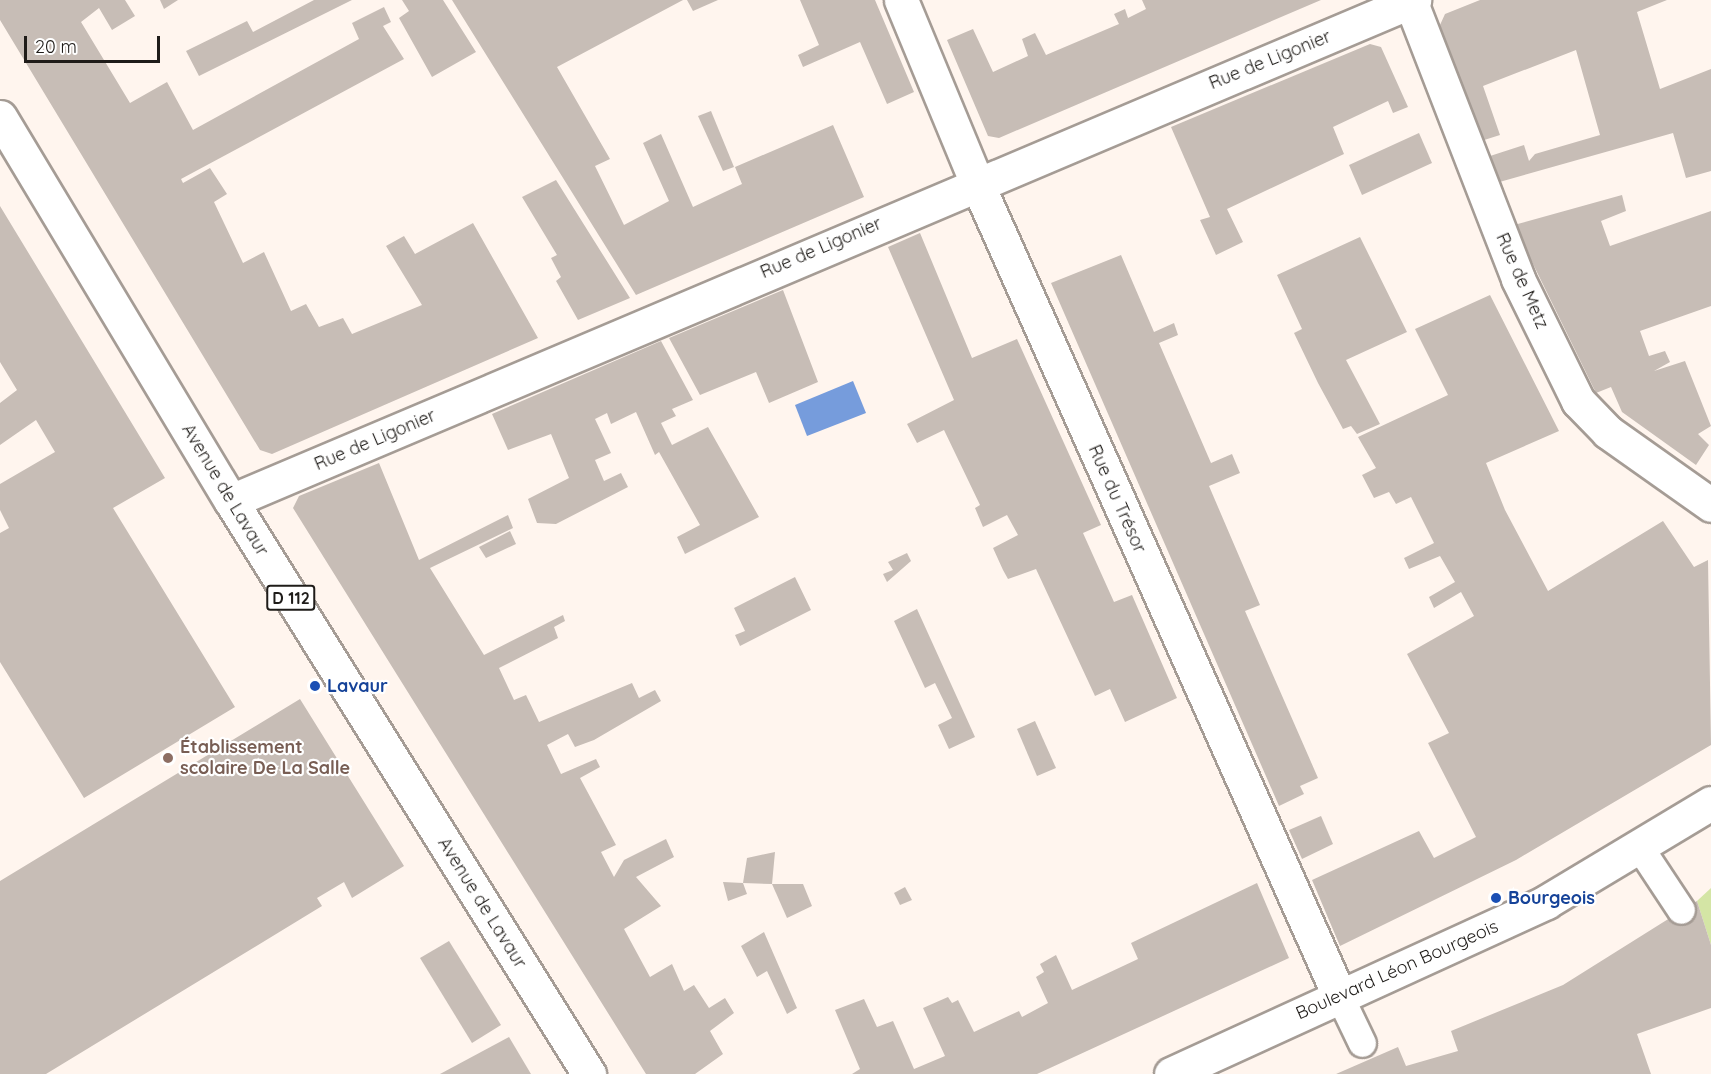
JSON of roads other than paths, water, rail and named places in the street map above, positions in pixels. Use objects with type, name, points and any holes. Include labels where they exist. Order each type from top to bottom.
[{"type":"street","name":"Rue du Trésor","points":[[901,0],[976,181],[1340,996]]},
{"type":"street","name":"Rue de Ligonier","points":[[231,501],[976,181],[1412,0]]},
{"type":"street","name":"Rue de Metz","points":[[1412,0],[1518,279],[1578,401],[1608,432],[1711,505]]},
{"type":"street","name":"Avenue de Lavaur","points":[[0,117],[231,501],[590,1074]]},
{"type":"street","name":"Boulevard Léon Bourgeois","points":[[1171,1074],[1546,902],[1640,848],[1711,803]]},
{"type":"lane","points":[[1640,848],[1681,910]]},
{"type":"lane","points":[[1340,996],[1362,1043]]},
{"type":"water","points":[[853,381],[866,413],[807,436],[795,405]]},
{"type":"place","name":"Lavaur","points":[[315,686]]},
{"type":"place","name":"Établissement scolaire De La Salle","points":[[168,758]]},
{"type":"place","name":"Bourgeois","points":[[1496,898]]}]
